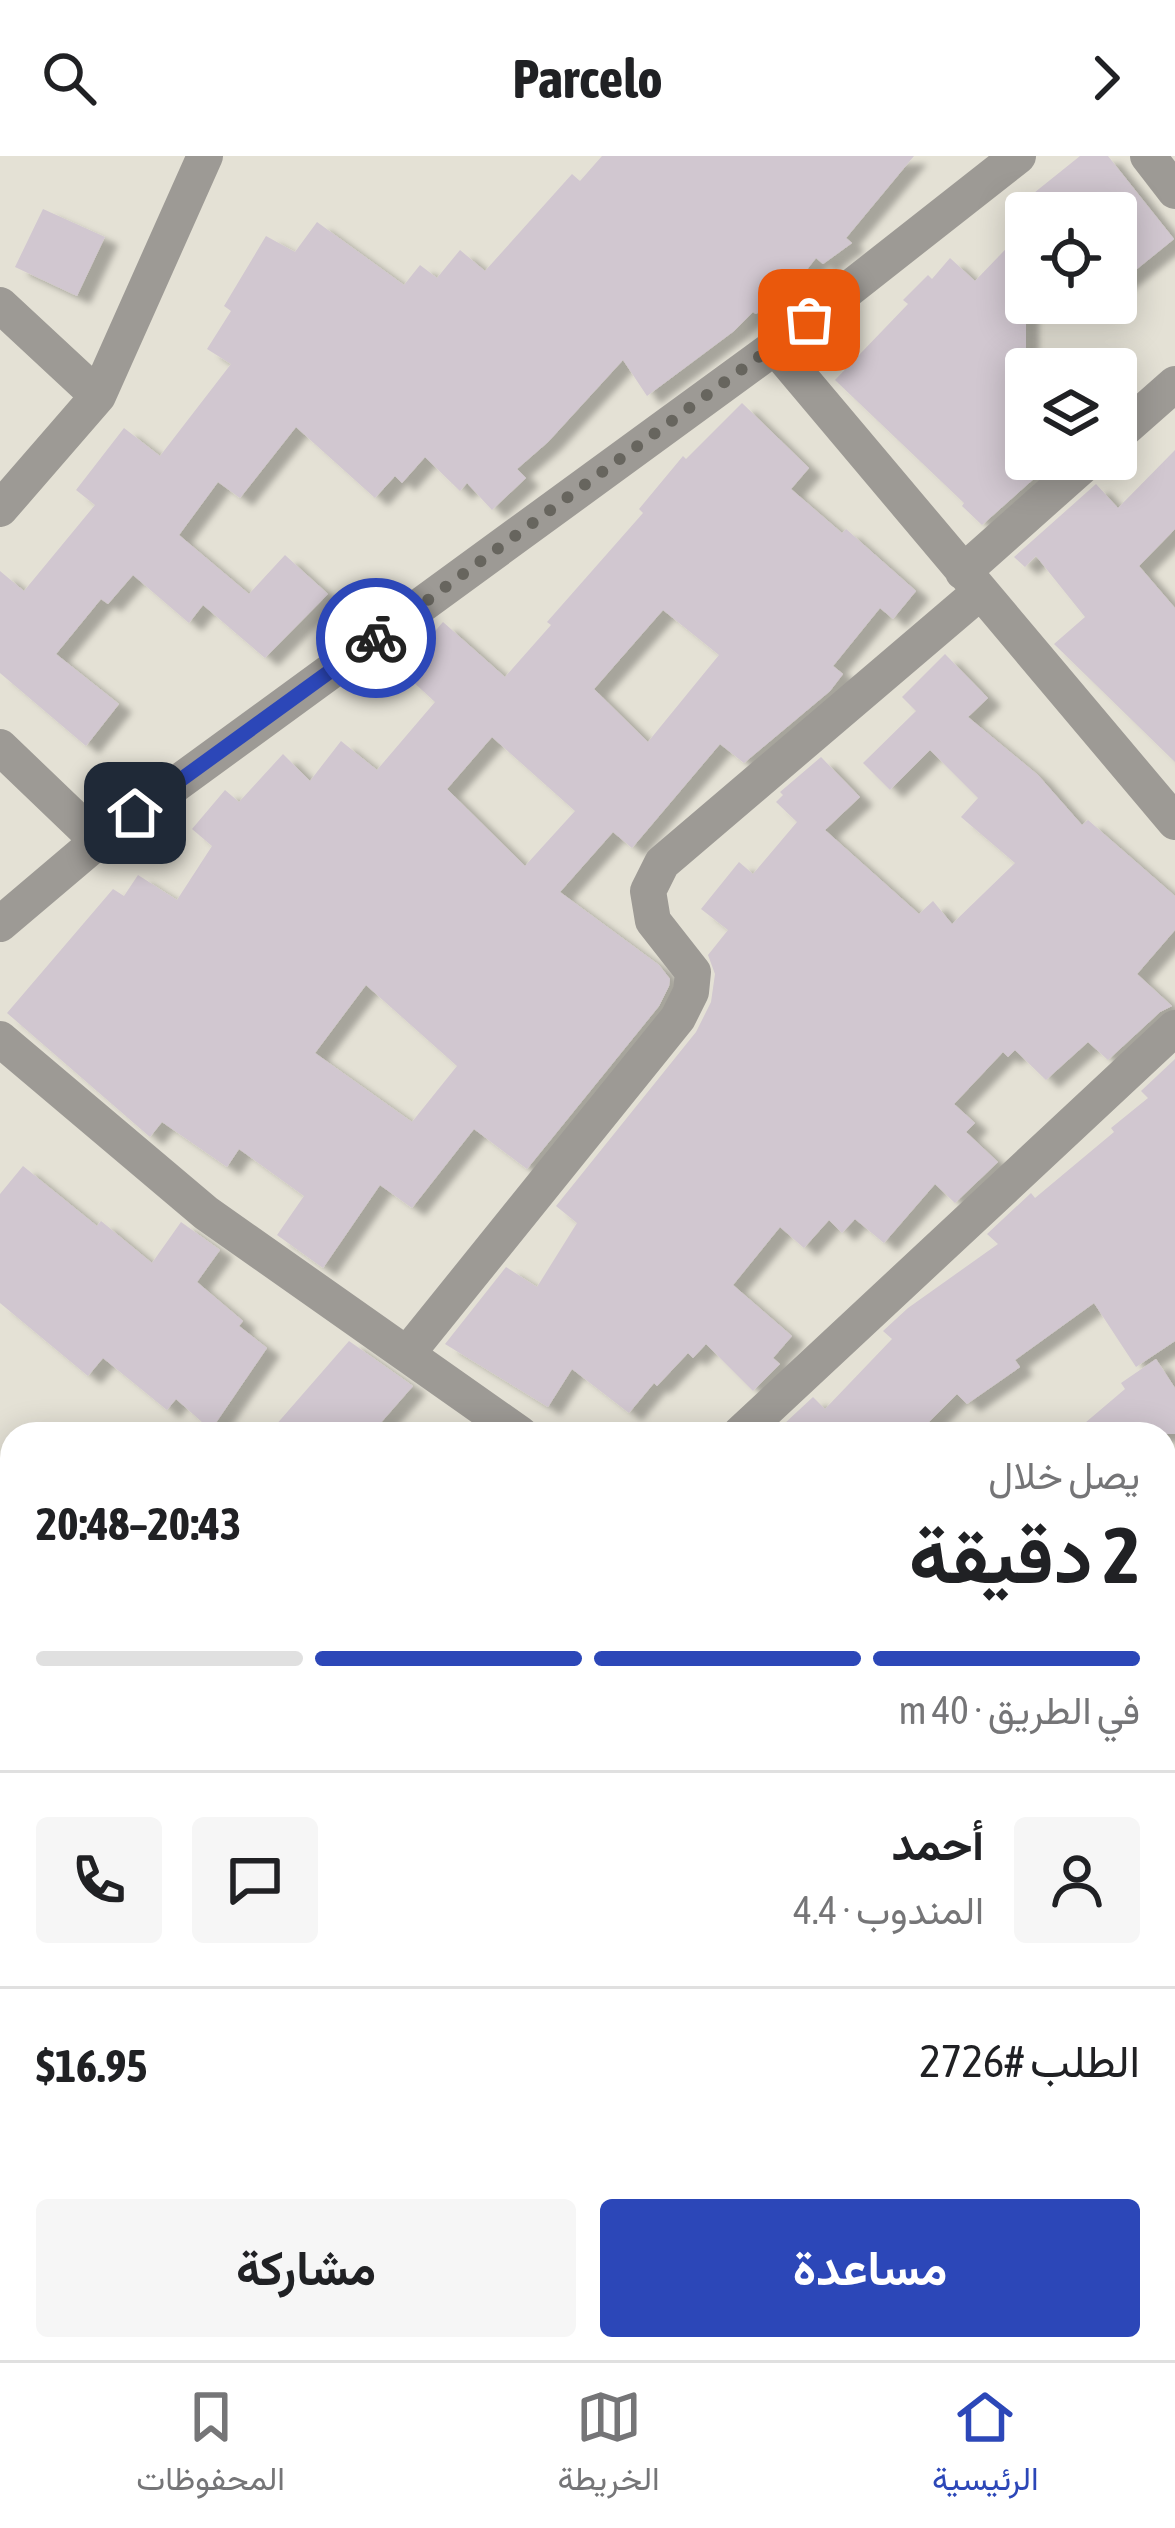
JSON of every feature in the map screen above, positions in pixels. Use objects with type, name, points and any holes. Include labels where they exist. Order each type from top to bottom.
[{"type":"street","points":[[0,509],[98,396],[205,156]]},
{"type":"street","points":[[0,924],[98,841],[775,347],[1018,156]]},
{"type":"street","points":[[1148,156],[1175,190]]},
{"type":"street","points":[[0,305],[98,396]]},
{"type":"street","points":[[775,347],[1175,822]]},
{"type":"street","points":[[1137,417],[1175,384]]},
{"type":"street","points":[[406,1354],[679,1018],[692,992],[693,972],[653,921],[648,891],[662,863],[971,582],[1070,480]]},
{"type":"street","points":[[0,747],[98,841]]},
{"type":"street","points":[[753,1422],[1175,1028]]},
{"type":"street","points":[[0,1039],[206,1214],[503,1422]]},
{"type":"building","points":[[602,156],[914,156],[846,238],[852,243],[823,264],[816,258],[795,285],[647,396],[623,360],[517,469],[526,478],[492,510],[467,483],[460,491],[425,457],[402,483],[395,476],[375,498],[296,427],[240,498],[218,482],[179,535],[249,594],[285,555],[328,594],[265,658],[203,605],[189,623],[133,575],[108,604],[101,599],[56,654],[119,704],[86,746],[0,673],[0,571],[24,591],[95,505],[76,490],[124,428],[160,456],[231,364],[207,349],[231,311],[224,306],[266,236],[295,252],[317,222],[404,285],[420,265],[437,278],[460,250],[485,271],[572,174],[580,181]]},
{"type":"building","points":[[1080,156],[1108,156],[1137,192],[1035,192]]},
{"type":"building","points":[[1137,192],[1174,239],[1137,269]]},
{"type":"building","points":[[43,209],[105,237],[77,296],[15,267]]},
{"type":"building","points":[[1005,250],[1005,324],[1026,324],[1026,348],[1005,348],[1005,480],[1032,480],[982,525],[835,380],[908,304],[903,300],[928,275],[932,279],[950,258],[975,281]]},
{"type":"building","points":[[742,403],[809,468],[791,489],[842,533],[846,529],[916,591],[893,619],[880,608],[833,666],[843,674],[830,691],[744,763],[720,744],[632,848],[613,832],[560,892],[659,965],[670,979],[659,1006],[527,1169],[474,1129],[412,1208],[380,1185],[323,1268],[277,1235],[304,1196],[239,1149],[227,1167],[162,1122],[150,1137],[7,1013],[113,889],[124,896],[138,875],[177,900],[212,846],[192,829],[225,790],[239,802],[283,754],[310,781],[341,741],[377,770],[435,702],[399,663],[443,622],[505,677],[643,513],[639,509],[683,456],[686,459]],"holes":[[[663,610],[719,655],[648,742],[594,689]],[[492,737],[575,811],[525,866],[447,789]],[[366,985],[457,1066],[412,1122],[315,1053]]]},
{"type":"building","points":[[1175,450],[1175,529],[1139,566],[1175,608],[1175,762],[1054,644],[1085,617],[1036,556],[1025,567],[1014,557],[1096,484],[1118,508]]},
{"type":"building","points":[[945,654],[988,698],[968,717],[1038,775],[1082,825],[1088,820],[1175,896],[1175,930],[1137,974],[1172,1006],[1108,1060],[1088,1042],[1046,1080],[1015,1050],[1008,1057],[1003,1052],[954,1104],[975,1123],[966,1132],[998,1162],[955,1203],[935,1184],[884,1243],[855,1219],[842,1233],[829,1220],[804,1248],[780,1227],[733,1285],[792,1336],[773,1358],[780,1364],[753,1391],[706,1344],[693,1358],[688,1353],[657,1386],[654,1383],[629,1413],[572,1369],[548,1407],[445,1344],[506,1267],[537,1287],[577,1223],[556,1206],[696,1032],[711,1002],[715,974],[708,955],[728,930],[701,909],[739,862],[753,874],[797,822],[776,802],[783,795],[780,792],[821,757],[860,797],[825,830],[919,914],[933,901],[952,924],[1015,863],[961,817],[978,798],[930,750],[890,790],[863,763],[916,711],[902,697]]},
{"type":"building","points":[[1175,1059],[1175,1341],[1136,1367],[1094,1303],[1015,1360],[1020,1367],[967,1404],[957,1394],[929,1422],[786,1422],[813,1397],[825,1409],[892,1339],[883,1331],[998,1244],[987,1234],[1031,1193],[1035,1198],[1114,1132],[1111,1128],[1148,1098],[1141,1091]]},
{"type":"building","points":[[23,1166],[152,1263],[181,1222],[220,1250],[197,1282],[267,1348],[216,1422],[202,1422],[176,1399],[167,1410],[103,1358],[88,1376],[0,1303],[0,1194]]},
{"type":"building","points":[[349,1341],[413,1386],[382,1422],[278,1422]]},
{"type":"building","points":[[1156,1359],[1175,1388],[1175,1422],[1086,1422],[1125,1389],[1121,1383]]},
{"type":"way so far","points":[[376,638],[809,320]]},
{"type":"route","points":[[135,813],[376,638]]}]
